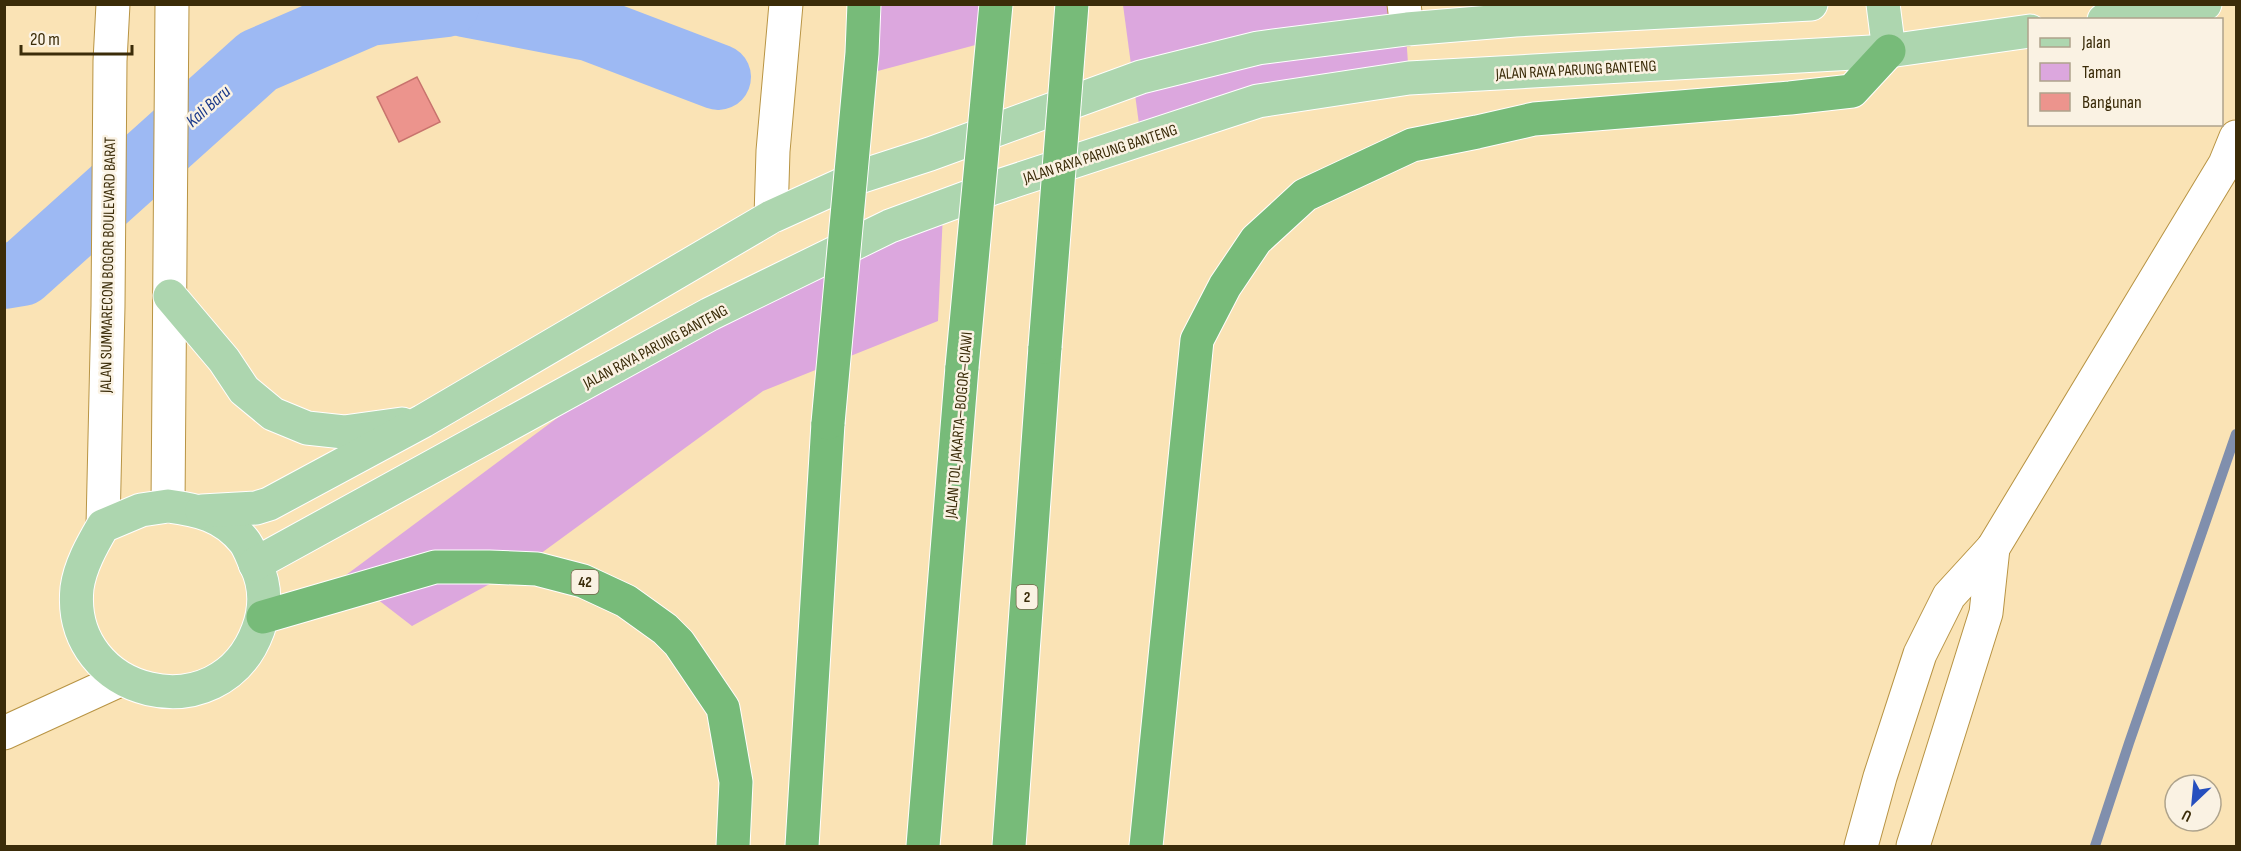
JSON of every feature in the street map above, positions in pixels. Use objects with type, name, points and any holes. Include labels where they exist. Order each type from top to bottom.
[{"type":"highway","points":[[802,846],[828,423],[862,53],[864,4]]},
{"type":"highway","name":"JALAN TOL JAKARTA–BOGOR–CIAWI","points":[[923,846],[962,367],[996,4]]},
{"type":"highway","name":"2","points":[[1009,846],[1072,4]]},
{"type":"highway","points":[[1146,846],[1197,340],[1225,286],[1256,240],[1305,195],[1412,145],[1534,119],[1852,91],[1890,51]]},
{"type":"highway","name":"42","points":[[263,617],[435,567],[537,569],[583,581],[626,601],[665,629],[679,643],[723,708],[736,782],[733,846]]},
{"type":"main road","points":[[202,511],[231,528],[245,542],[262,578],[263,617],[253,645],[234,669],[209,685],[180,692],[149,690],[122,679],[101,662],[86,640],[78,615],[77,588],[84,563],[102,526],[141,510],[168,506],[202,511],[256,508],[269,504],[423,421],[771,217],[859,177],[930,154],[1142,77],[1258,48],[1405,16],[1515,20],[1812,4]]},
{"type":"main road","points":[[1883,4],[1890,51]]},
{"type":"main road","points":[[2117,18],[2205,4]]},
{"type":"main road","name":"JALAN RAYA PARUNG BANTENG","points":[[255,564],[711,314],[890,226],[1004,184],[1257,101],[1409,78],[1890,51],[2028,31]]},
{"type":"main road","points":[[170,296],[224,360],[244,390],[273,414],[307,428],[344,432],[423,421]]},
{"type":"street","name":"JALAN SUMMARECON BOGOR BOULEVARD BARAT","points":[[102,526],[113,4]]},
{"type":"street","points":[[771,217],[773,151],[786,4]]},
{"type":"street","points":[[168,506],[172,8]]},
{"type":"street","points":[[1861,846],[1880,777],[1920,654],[1949,596],[1993,548],[2225,164],[2236,136]]},
{"type":"street","points":[[1913,846],[1986,613],[1993,548]]},
{"type":"street","points":[[4,733],[122,679]]},
{"type":"green space","points":[[864,5],[1001,5],[998,39],[859,76]]},
{"type":"green space","points":[[1123,5],[1404,5],[1409,78],[1141,139]]},
{"type":"green space","points":[[943,213],[938,321],[763,391],[525,565],[412,626],[346,575],[744,279]]},
{"type":"building","points":[[417,77],[440,122],[399,142],[377,97]]},
{"type":"waterway","name":"Kali Baru","points":[[4,276],[22,273],[258,61],[369,13],[447,4]]},
{"type":"waterway","name":"Kali Baru","points":[[465,4],[589,28],[718,77]]},
{"type":"waterway","points":[[2095,846],[2236,434]]}]
